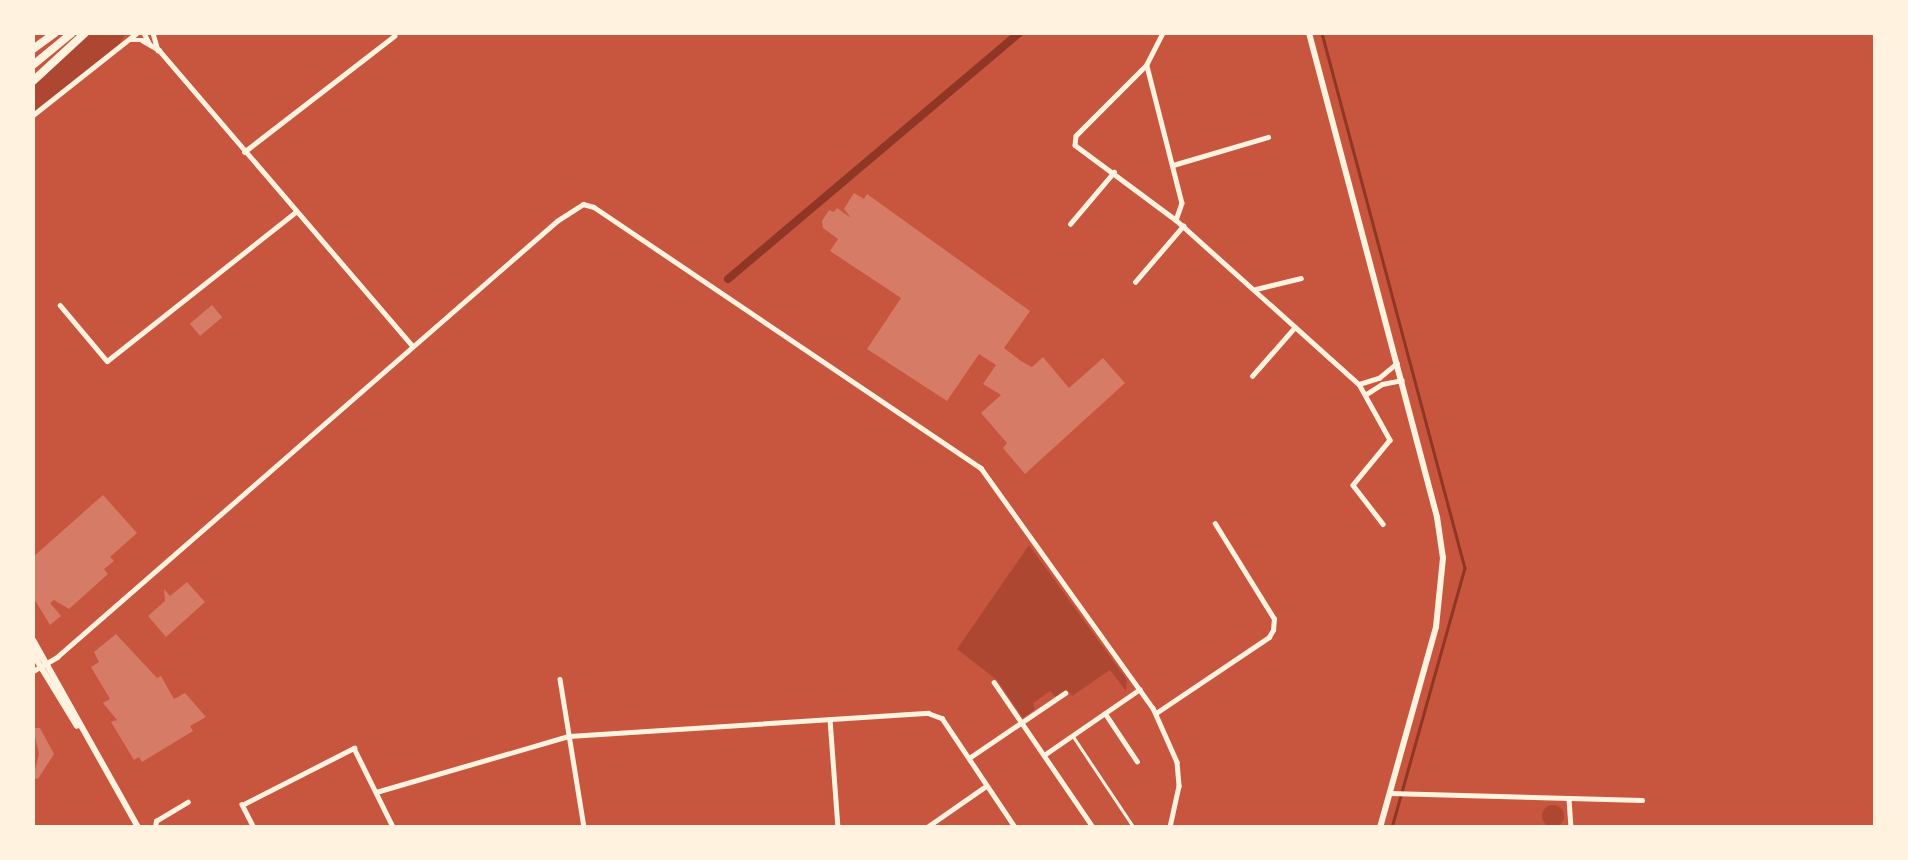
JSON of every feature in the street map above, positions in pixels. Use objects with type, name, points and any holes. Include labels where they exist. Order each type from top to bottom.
[{"type":"highway","points":[[33,49],[55,33]]},
{"type":"highway","points":[[33,65],[72,33]]},
{"type":"highway","points":[[33,81],[85,33]]},
{"type":"main road","points":[[1309,33],[1437,517],[1443,591],[1392,793],[1380,827]]},
{"type":"main road","points":[[33,640],[44,666],[138,827]]},
{"type":"main road","points":[[33,654],[68,702],[81,730]]},
{"type":"street","points":[[33,115],[138,33]]},
{"type":"street","points":[[144,33],[149,44]]},
{"type":"street","points":[[1163,33],[1147,65],[1076,136],[1075,145],[1176,220],[1359,384],[1390,440],[1353,485],[1383,524]]},
{"type":"street","points":[[153,34],[159,50]]},
{"type":"street","points":[[244,152],[394,36]]},
{"type":"street","points":[[130,40],[149,44],[159,50],[413,346]]},
{"type":"street","points":[[1147,65],[1182,203],[1176,220]]},
{"type":"street","points":[[1173,165],[1268,137]]},
{"type":"street","points":[[1070,224],[1114,172]]},
{"type":"street","points":[[33,671],[44,666],[576,205],[594,206],[981,468],[1156,713],[1177,762],[1179,786],[1170,827]]},
{"type":"street","points":[[60,305],[107,361],[296,212]]},
{"type":"street","points":[[1135,282],[1183,226]]},
{"type":"street","points":[[1255,289],[1301,278]]},
{"type":"street","points":[[1252,376],[1296,327]]},
{"type":"street","points":[[1359,384],[1379,378],[1397,363]]},
{"type":"street","points":[[1365,395],[1382,384],[1402,380]]},
{"type":"street","points":[[1156,713],[1269,637],[1273,630],[1274,618],[1215,524]]},
{"type":"street","points":[[33,647],[44,666]]},
{"type":"street","points":[[560,679],[584,827]]},
{"type":"street","points":[[994,682],[1093,827]]},
{"type":"street","points":[[1044,755],[1140,689]]},
{"type":"street","points":[[970,758],[1065,693]]},
{"type":"street","points":[[376,792],[569,736],[928,713],[942,718],[1014,827]]},
{"type":"street","points":[[1105,713],[1137,761]]},
{"type":"street","points":[[830,719],[838,827]]},
{"type":"street","points":[[253,827],[242,805],[354,748],[393,827]]},
{"type":"street","points":[[927,827],[986,786]]},
{"type":"street","points":[[1392,793],[1406,796],[1642,800]]},
{"type":"street","points":[[1569,799],[1571,827]]},
{"type":"street","points":[[155,827],[156,821],[188,802]]},
{"type":"lane","points":[[1073,736],[1133,826]]},
{"type":"shaded area","points":[[91,33],[126,33],[118,46],[33,112],[33,86]]},
{"type":"shaded area","points":[[1029,545],[1127,680],[1126,691],[1110,670],[1072,696],[1067,689],[1056,697],[1050,691],[1033,703],[1035,709],[1023,718],[997,680],[957,649]]},
{"type":"shaded area","points":[[1549,805],[1557,805],[1564,812],[1564,820],[1557,827],[1549,827],[1542,820],[1542,812]]},
{"type":"building","points":[[854,193],[864,199],[867,194],[1030,311],[1004,348],[1021,361],[1032,367],[1043,357],[1069,388],[1103,358],[1125,383],[1025,474],[1003,448],[1007,443],[981,413],[1001,395],[983,384],[996,365],[979,354],[947,401],[867,349],[901,298],[830,251],[838,239],[823,228],[822,221],[829,210],[834,212],[837,208],[851,218],[844,209]]},
{"type":"building","points":[[212,305],[222,317],[200,336],[190,324]]},
{"type":"building","points":[[103,495],[137,533],[110,557],[114,561],[104,569],[108,574],[69,609],[54,600],[50,603],[61,616],[50,625],[33,597],[33,557]]},
{"type":"building","points":[[187,582],[205,602],[166,637],[148,616],[165,601],[164,589],[170,596]]},
{"type":"building","points":[[116,634],[157,678],[161,676],[174,699],[185,693],[206,717],[190,726],[193,731],[142,762],[139,757],[134,760],[111,722],[117,720],[103,703],[110,699],[91,667],[99,662],[94,652]]},
{"type":"building","points":[[33,728],[40,728],[54,754],[38,779],[33,778],[39,754]]},
{"type":"waterway","points":[[728,279],[1019,33]]},
{"type":"waterway","points":[[1322,33],[1465,568],[1392,827]]}]
